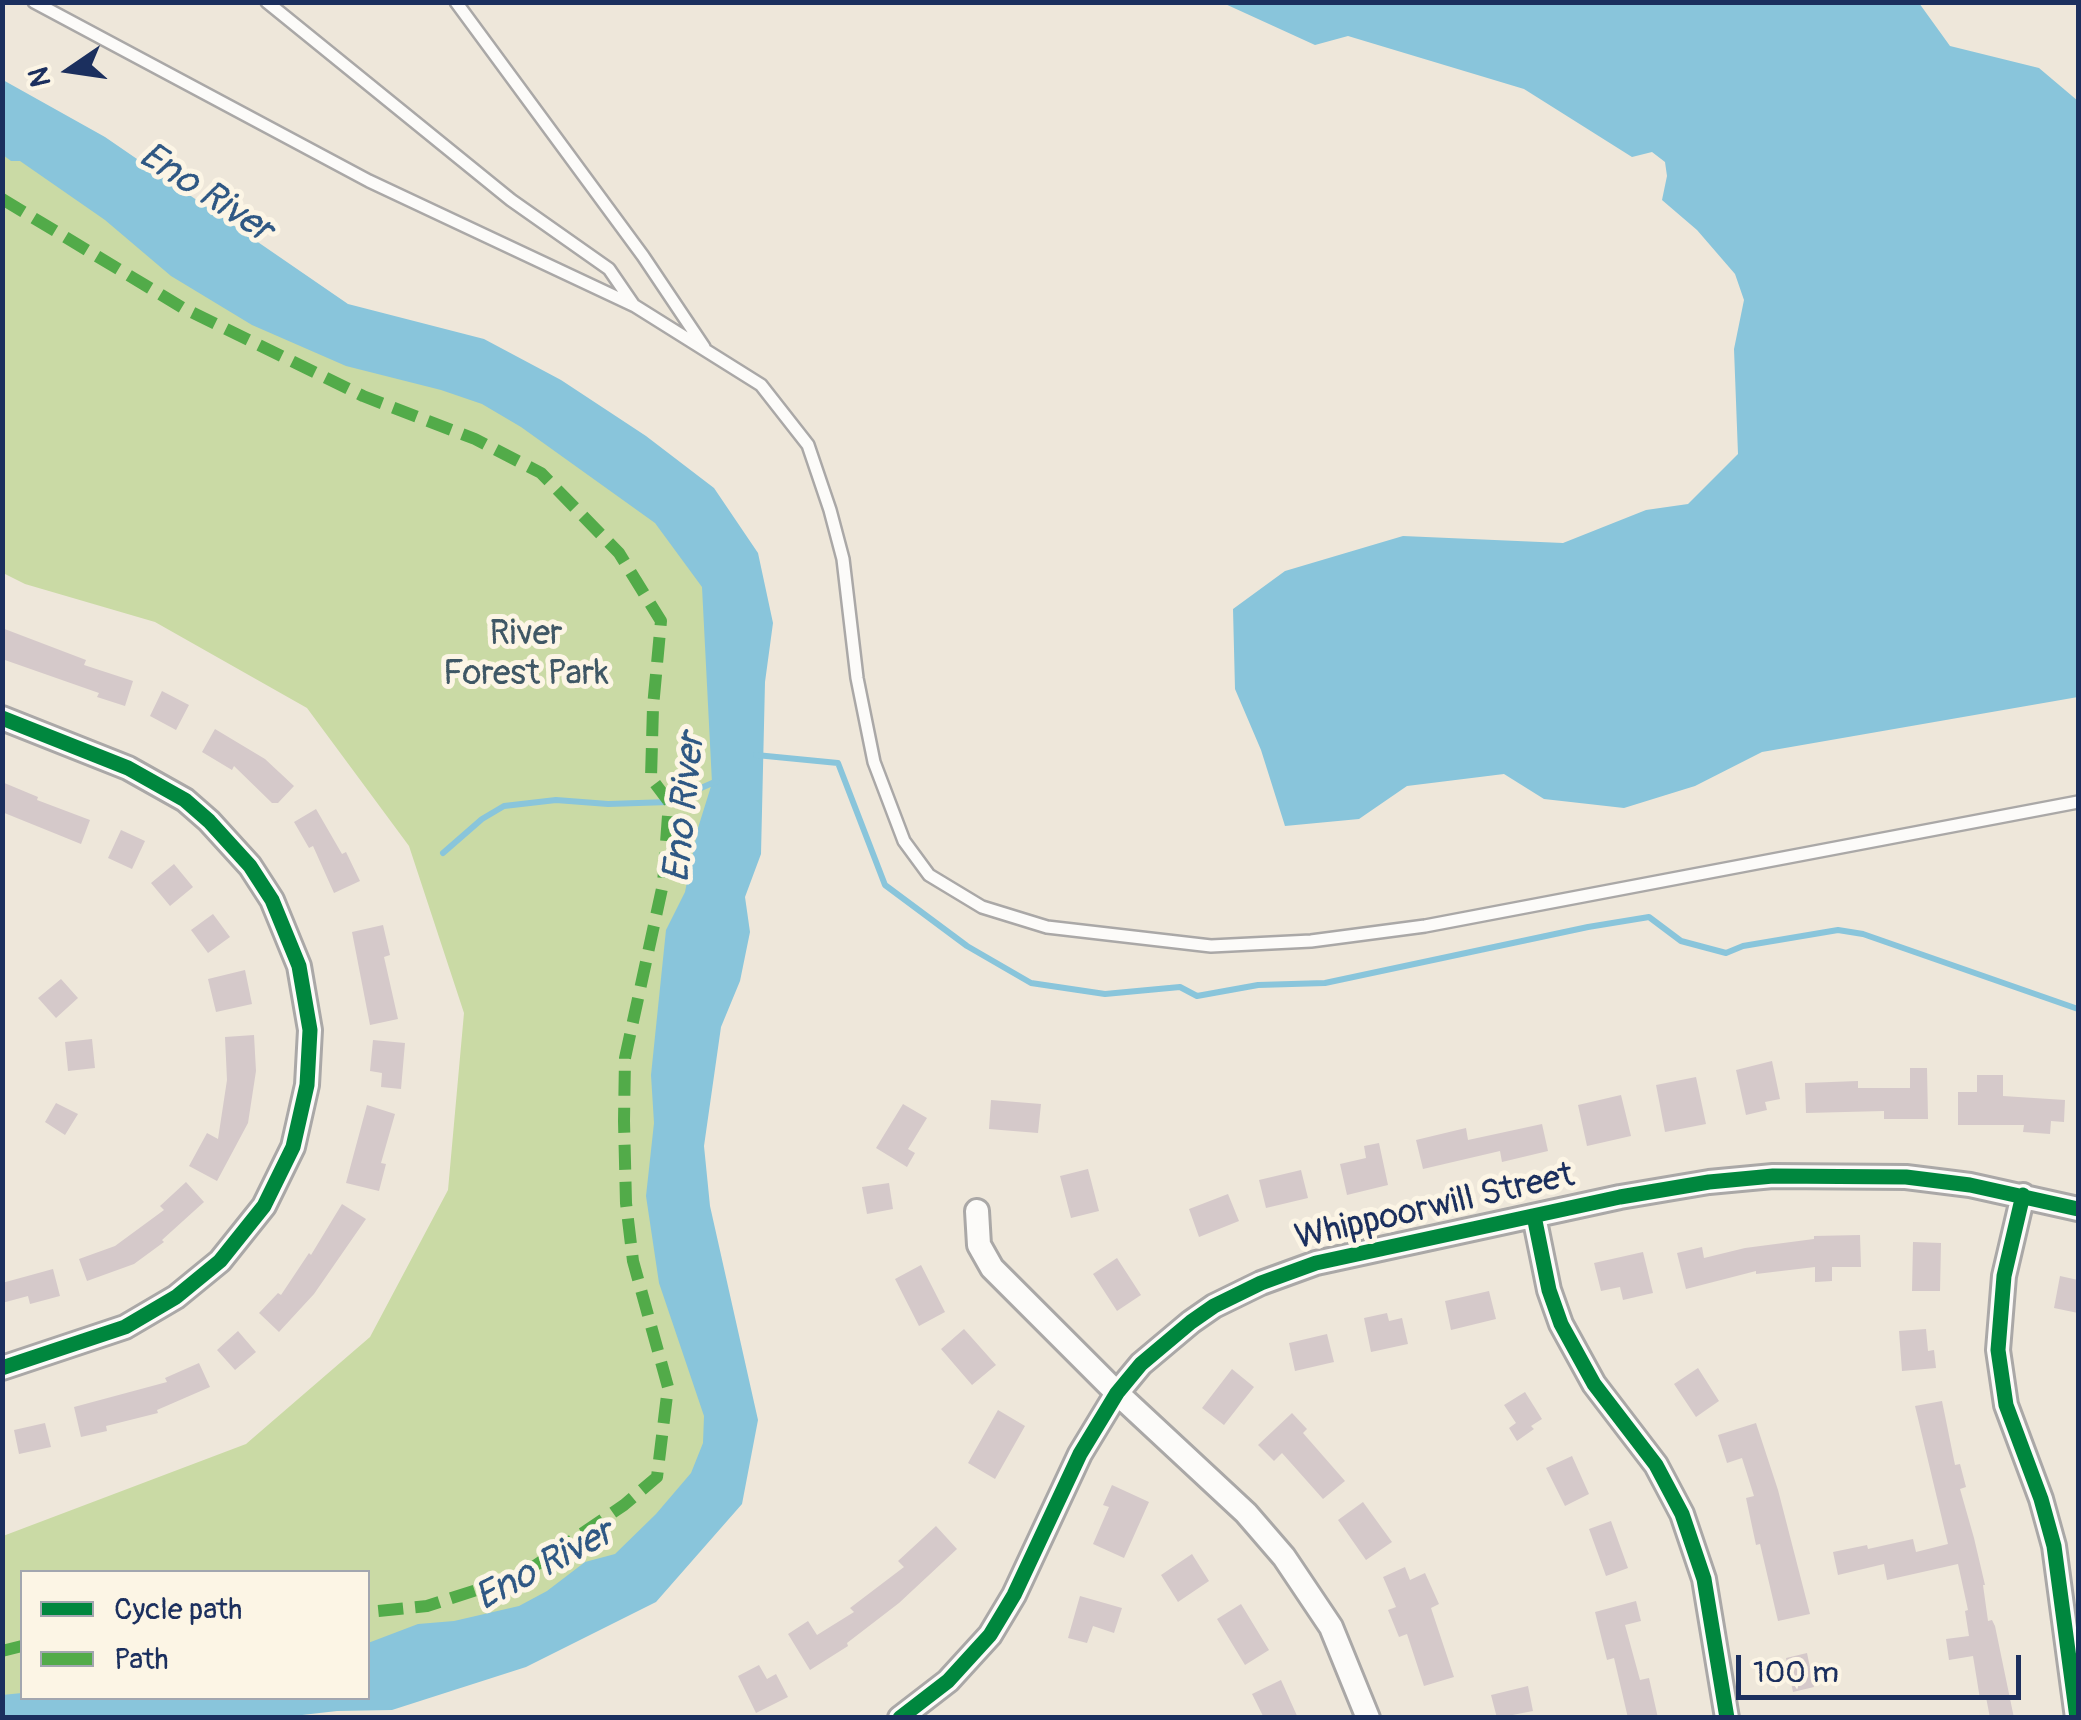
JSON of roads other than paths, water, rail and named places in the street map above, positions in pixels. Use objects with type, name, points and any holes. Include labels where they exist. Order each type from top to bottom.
[{"type":"street","points":[[2,718],[128,768],[184,800],[209,821],[250,866],[272,900],[298,966],[310,1030],[307,1084],[293,1147],[264,1206],[220,1261],[176,1297],[125,1327],[2,1368]]},
{"type":"street","name":"Whippoorwill Street","points":[[900,1718],[928,1710],[990,1635],[1014,1595],[1080,1454],[1117,1393],[1141,1364],[1214,1306],[1261,1282],[1316,1263],[1667,1188],[1773,1176],[1906,1177],[2023,1195],[2078,1210]]},
{"type":"street","points":[[2023,1195],[2004,1276],[1998,1350],[2006,1405],[2054,1546],[2078,1718]]},
{"type":"street","points":[[978,1210],[979,1245],[992,1268],[1019,1299],[1246,1513],[1284,1557],[1331,1627],[1368,1718]]},
{"type":"street","points":[[1534,1216],[1561,1324],[1594,1384],[1656,1465],[1682,1514],[1704,1579],[1727,1718]]},
{"type":"lane","points":[[34,2],[369,181],[634,306],[760,385],[808,446],[843,559],[857,678],[874,762],[904,841],[929,876],[982,906],[1047,927],[1212,946],[1311,942],[1425,926],[2078,802]]},
{"type":"lane","points":[[267,2],[512,200],[609,270],[634,306]]},
{"type":"lane","points":[[456,2],[643,256],[706,351]]},
{"type":"water","points":[[1223,3],[1919,3],[1950,46],[2039,68],[2078,101],[2078,697],[1762,752],[1695,786],[1624,808],[1544,799],[1504,774],[1407,786],[1359,819],[1285,826],[1261,750],[1235,689],[1233,609],[1285,571],[1403,536],[1563,543],[1646,510],[1688,504],[1738,454],[1734,349],[1744,300],[1735,274],[1697,230],[1662,200],[1667,176],[1665,162],[1652,152],[1632,157],[1524,89],[1348,36],[1315,45]]},
{"type":"water","points":[[3,80],[105,137],[348,304],[484,339],[561,380],[646,436],[714,488],[758,553],[773,623],[765,682],[761,854],[745,897],[750,932],[740,981],[721,1027],[704,1146],[710,1206],[758,1420],[742,1504],[656,1602],[526,1667],[392,1710],[276,1718],[3,1718],[2,1695],[20,1693],[20,1700],[370,1700],[370,1642],[418,1624],[454,1621],[519,1606],[547,1591],[585,1562],[615,1554],[691,1473],[703,1443],[704,1416],[659,1283],[646,1196],[654,1123],[651,1075],[666,930],[685,892],[712,783],[702,587],[655,523],[521,427],[482,404],[346,366],[252,325],[171,276],[105,220],[20,161],[3,155]]},
{"type":"waterway","points":[[756,755],[838,763],[885,885],[967,946],[1031,983],[1105,994],[1180,987],[1197,996],[1258,985],[1325,983],[1649,917],[1681,941],[1726,953],[1743,946],[1838,930],[1863,934],[2078,1009]]},
{"type":"waterway","name":"Eno River","points":[[443,853],[482,819],[504,806],[556,800],[608,804],[669,802],[717,781]]},
{"type":"park label","name":"River Forest Park","points":[[526,655]]}]
